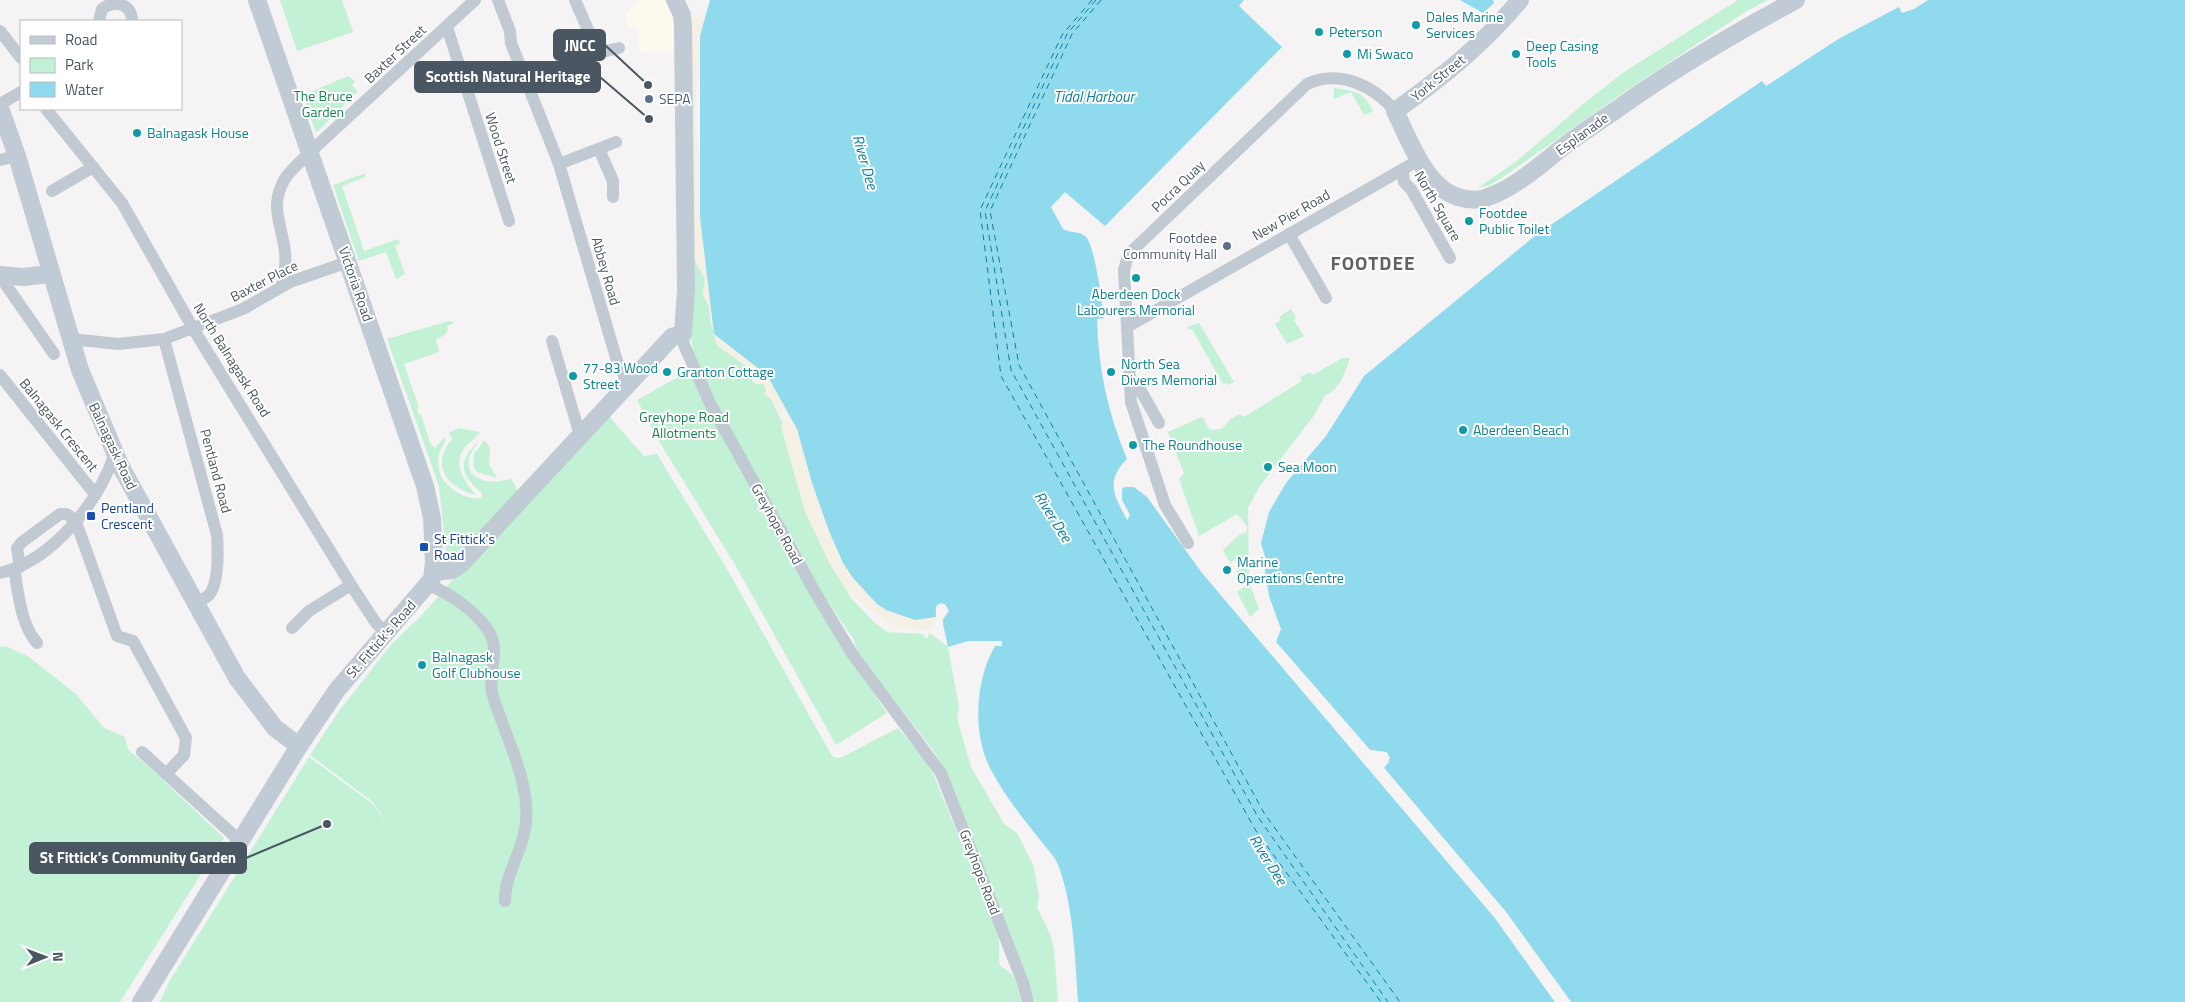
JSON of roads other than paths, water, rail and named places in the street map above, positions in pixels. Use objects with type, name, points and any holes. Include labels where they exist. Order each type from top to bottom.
[{"type":"street","name":"Victoria Road","points":[[257,0],[425,486],[432,518],[431,579]]},
{"type":"street","name":"Baxter Street","points":[[282,286],[285,273],[285,256],[276,217],[278,198],[286,178],[310,152],[475,0]]},
{"type":"street","name":"Abbey Road","points":[[498,0],[510,31],[511,43],[559,164],[617,361],[625,378],[630,382]]},
{"type":"street","points":[[575,0],[598,53]]},
{"type":"street","name":"York Street","points":[[1395,111],[1448,74],[1520,0]]},
{"type":"street","name":"Esplanade","points":[[1395,111],[1419,160],[1444,190],[1457,197],[1471,199],[1486,198],[1541,166],[1637,95],[1796,0]]},
{"type":"street","points":[[99,20],[102,9],[111,3],[117,2],[127,6],[132,20]]},
{"type":"street","name":"Greyhope Road","points":[[676,2],[682,15],[683,27],[686,290],[684,345],[710,403],[819,599],[853,655],[941,773],[1024,983],[1028,1002]]},
{"type":"street","name":"Wood Street","points":[[447,26],[509,221]]},
{"type":"street","points":[[0,31],[20,57]]},
{"type":"street","points":[[527,81],[598,53],[619,48]]},
{"type":"street","name":"Pocra Quay","points":[[1188,543],[1165,505],[1130,392],[1124,270],[1130,253],[1301,88],[1314,81],[1325,78],[1351,81],[1364,85],[1380,96],[1395,111]]},
{"type":"street","points":[[0,104],[20,93]]},
{"type":"street","name":"Balnagask Road","points":[[0,108],[8,158],[50,274],[83,378],[115,453],[194,603],[237,678],[275,728],[300,746]]},
{"type":"street","name":"North Balnagask Road","points":[[47,110],[122,204],[194,330],[351,585],[376,623],[385,632]]},
{"type":"street","points":[[559,164],[616,142]]},
{"type":"street","points":[[598,149],[613,181],[613,196]]},
{"type":"street","name":"New Pier Road","points":[[1127,327],[1419,160]]},
{"type":"street","points":[[52,191],[93,167]]},
{"type":"street","name":"North Square","points":[[1403,169],[1404,182],[1411,189],[1450,258]]},
{"type":"street","points":[[1289,234],[1326,298]]},
{"type":"street","name":"Baxter Place","points":[[71,339],[118,344],[164,339],[194,330],[243,310],[266,298],[282,286],[303,276],[348,262]]},
{"type":"street","points":[[50,274],[2,275],[6,285],[54,354]]},
{"type":"street","points":[[505,901],[507,885],[525,836],[526,818],[523,787],[492,693],[495,651],[493,641],[488,630],[474,614],[431,579],[461,564],[672,337],[683,334]]},
{"type":"street","name":"Pentland Road","points":[[164,339],[217,535],[218,556],[210,594],[194,603]]},
{"type":"street","points":[[552,341],[580,435]]},
{"type":"street","name":"Balnagask Crescent","points":[[0,375],[94,493]]},
{"type":"street","points":[[1130,378],[1141,390],[1159,423]]},
{"type":"street","points":[[0,573],[17,568],[45,552],[76,522],[108,471],[115,453]]},
{"type":"street","points":[[37,643],[24,622],[17,568],[17,548],[22,542],[60,514],[67,514],[76,522],[117,636],[133,641],[186,738],[184,755],[166,774]]},
{"type":"street","name":"St. Fittick's Road","points":[[141,1002],[300,746],[337,690],[431,579]]},
{"type":"street","points":[[292,628],[309,610],[351,585]]},
{"type":"street","points":[[142,752],[241,842]]},
{"type":"water","points":[[710,0],[1244,0],[1239,6],[1282,47],[1105,226],[1065,192],[1051,207],[1063,229],[1080,233],[1089,241],[1095,262],[1104,318],[1097,319],[1099,355],[1109,408],[1127,459],[1116,474],[1114,481],[1115,496],[1127,520],[1130,515],[1122,500],[1122,489],[1134,487],[1147,497],[1202,573],[1495,918],[1555,1002],[1078,1002],[1071,919],[1065,886],[1058,864],[1001,787],[985,756],[981,740],[978,707],[983,675],[995,646],[1002,646],[1002,641],[968,641],[948,647],[943,619],[949,611],[945,604],[937,605],[936,617],[915,620],[886,610],[877,604],[853,578],[843,563],[812,483],[797,429],[767,375],[714,334],[700,217],[700,36]]},
{"type":"water","points":[[1460,0],[1493,0],[1494,3],[1483,13]]},
{"type":"water","points":[[1928,0],[2185,0],[2185,1002],[1571,1002],[1506,912],[1384,768],[1390,758],[1386,752],[1370,750],[1276,642],[1281,629],[1269,596],[1265,557],[1261,543],[1269,512],[1286,483],[1326,436],[1364,376],[1536,235],[1762,81],[1766,86],[1840,38],[1899,7],[1902,13],[1914,9]]},
{"type":"place","name":"Dales Marine Services","points":[[1416,25]]},
{"type":"place","name":"Peterson","points":[[1319,32]]},
{"type":"place","name":"Mi Swaco","points":[[1347,54]]},
{"type":"place","name":"Deep Casing Tools","points":[[1516,54]]},
{"type":"place","name":"JNCC","points":[[648,85]]},
{"type":"place","name":"SEPA","points":[[649,99]]},
{"type":"place","name":"Scottish Natural Heritage","points":[[649,119]]},
{"type":"place","name":"Balnagask House","points":[[137,133]]},
{"type":"place","name":"Footdee Public Toilet","points":[[1469,221]]},
{"type":"place","name":"Footdee Community Hall","points":[[1227,246]]},
{"type":"place","name":"Aberdeen Dock Labourers Memorial","points":[[1136,278]]},
{"type":"place","name":"Granton Cottage","points":[[667,372]]},
{"type":"place","name":"North Sea Divers Memorial","points":[[1111,372]]},
{"type":"place","name":"77-83 Wood Street","points":[[573,376]]},
{"type":"place","name":"Aberdeen Beach","points":[[1463,430]]},
{"type":"place","name":"The Roundhouse","points":[[1133,445]]},
{"type":"place","name":"Sea Moon","points":[[1268,467]]},
{"type":"place","name":"Pentland Crescent","points":[[91,516]]},
{"type":"place","name":"St Fittick's Road","points":[[424,547]]},
{"type":"place","name":"Marine Operations Centre","points":[[1227,570]]},
{"type":"place","name":"Balnagask Golf Clubhouse","points":[[422,665]]},
{"type":"place","name":"St Fittick's Community Garden","points":[[327,824]]},
{"type":"district","name":"FOOTDEE","points":[[1373,263]]},
{"type":"park label","name":"The Bruce Garden","points":[[323,104]]},
{"type":"park label","name":"Greyhope Road Allotments","points":[[684,426]]},
{"type":"water label","name":"Tidal Harbour","points":[[1094,97]]},
{"type":"water label","name":"River Dee","points":[[865,162]]},
{"type":"water label","name":"River Dee","points":[[1053,517]]},
{"type":"water label","name":"River Dee","points":[[1268,860]]}]
